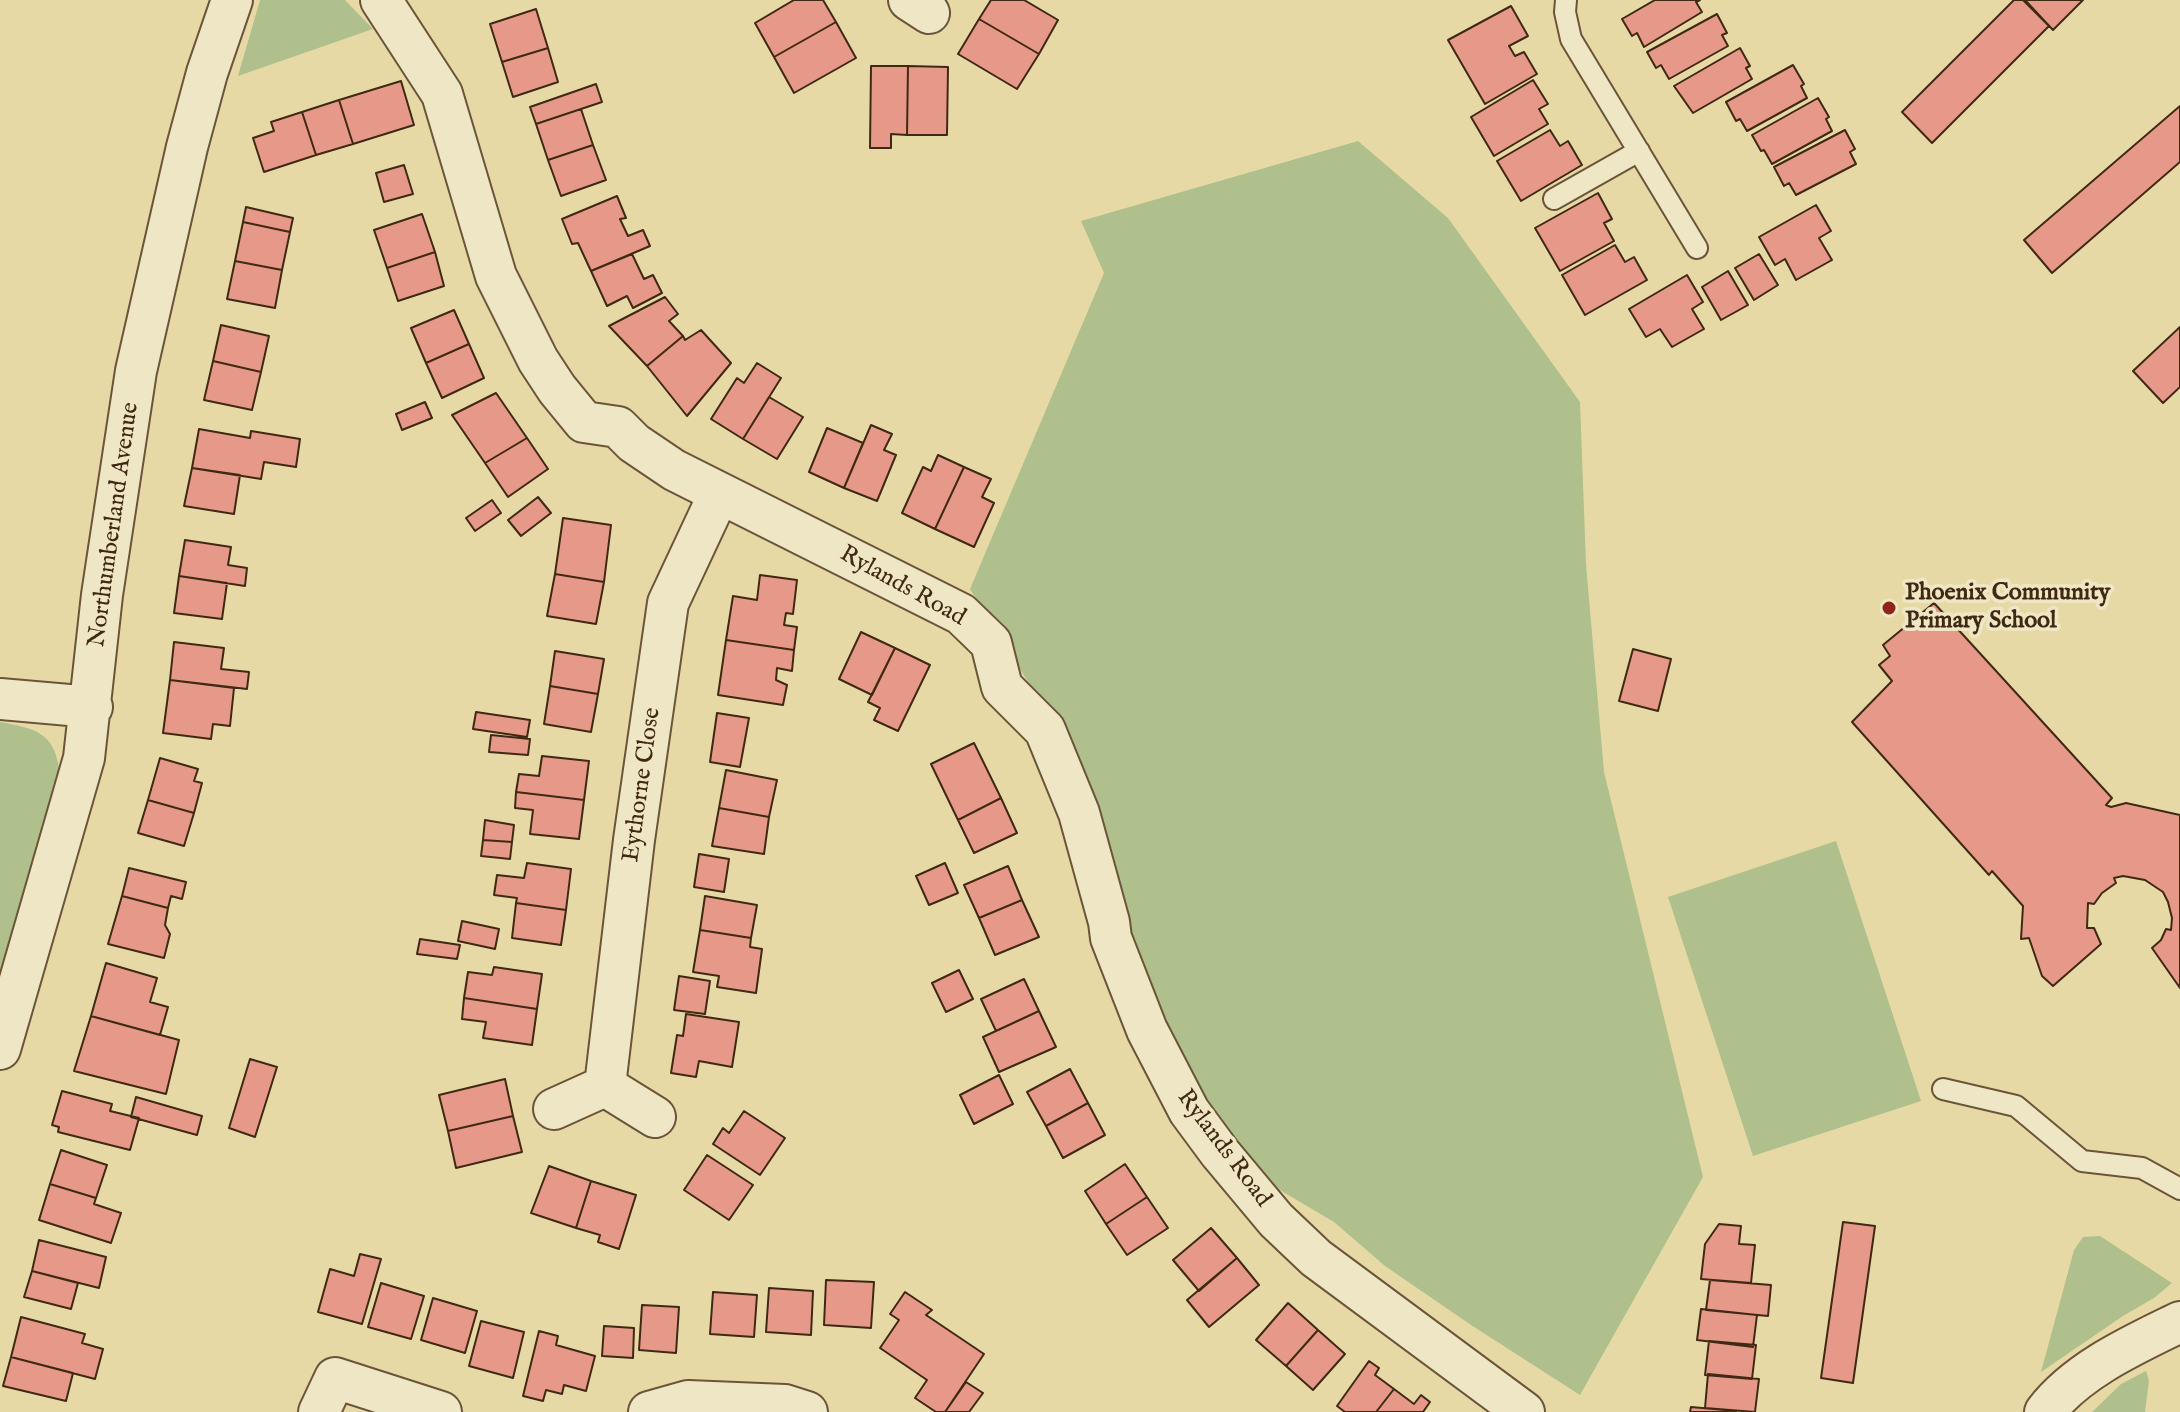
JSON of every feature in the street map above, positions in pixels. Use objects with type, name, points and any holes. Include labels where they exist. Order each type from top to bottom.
[{"type":"street","name":"Northumberland Avenue","points":[[0,1049],[84,758],[102,595],[136,371],[187,147],[207,73],[232,0]]},
{"type":"street","name":"Rylands Road","points":[[381,0],[442,94],[496,276],[538,360],[557,389],[584,422],[618,427],[634,443],[674,470],[961,614],[991,643],[1002,687],[1045,730],[1059,762],[1083,830],[1111,938],[1147,1030],[1189,1111],[1276,1220],[1316,1258],[1524,1412]]},
{"type":"street","name":"Eythorne Close","points":[[605,1086],[634,840],[668,603],[719,494]]},
{"type":"street","points":[[0,699],[92,707]]},
{"type":"street","points":[[554,1109],[605,1086],[655,1117]]},
{"type":"street","points":[[2045,1412],[2054,1400],[2081,1378],[2142,1340],[2180,1322]]},
{"type":"street","points":[[319,1412],[335,1378],[441,1412]]},
{"type":"street","points":[[649,1412],[688,1401],[785,1405],[807,1412]]},
{"type":"lane","points":[[1566,0],[1565,12],[1571,39],[1697,248]]},
{"type":"lane","points":[[1554,199],[1639,151]]},
{"type":"lane","points":[[1943,1089],[2016,1106],[2082,1161],[2142,1168],[2180,1189]]},
{"type":"green space","points":[[260,0],[345,0],[373,29],[238,76]]},
{"type":"green space","points":[[1358,141],[1448,218],[1580,402],[1586,564],[1604,772],[1703,1177],[1580,1395],[1385,1266],[1334,1222],[1273,1186],[1222,1123],[1174,1045],[1135,952],[1063,738],[970,589],[1104,273],[1081,221]]},
{"type":"green space","points":[[0,722],[34,730],[49,741],[58,760],[60,774],[0,991]]},
{"type":"green space","points":[[1836,841],[1921,1101],[1753,1156],[1668,897]]},
{"type":"green space","points":[[2100,1236],[2172,1283],[2041,1372],[2074,1250],[2083,1237]]},
{"type":"green space","points":[[2146,1371],[2149,1381],[2145,1412],[2092,1412],[2121,1384]]},
{"type":"building","points":[[794,0],[823,0],[836,22],[774,57],[755,23]]},
{"type":"building","points":[[991,0],[1024,0],[1058,20],[1039,54],[979,19]]},
{"type":"building","points":[[1655,0],[1700,0],[1696,2],[1702,12],[1644,47],[1637,33],[1632,36],[1622,19]]},
{"type":"building","points":[[2014,0],[2023,0],[2049,26],[1932,143],[1902,112]]},
{"type":"building","points":[[2025,0],[2083,0],[2053,30]]},
{"type":"building","points":[[1511,6],[1528,36],[1509,46],[1515,56],[1524,52],[1537,74],[1485,104],[1448,40]]},
{"type":"building","points":[[536,9],[548,48],[502,62],[490,24]]},
{"type":"building","points":[[1717,14],[1727,33],[1722,35],[1728,46],[1669,79],[1661,65],[1656,68],[1647,52]]},
{"type":"building","points":[[979,19],[1039,54],[1017,89],[958,54]]},
{"type":"building","points":[[836,22],[856,58],[794,93],[774,57]]},
{"type":"building","points":[[548,48],[558,82],[513,97],[502,62]]},
{"type":"building","points":[[1740,48],[1750,66],[1746,68],[1752,79],[1693,113],[1674,86]]},
{"type":"building","points":[[1793,65],[1804,84],[1801,86],[1807,98],[1747,131],[1740,119],[1736,121],[1726,102]]},
{"type":"building","points":[[871,66],[908,66],[907,135],[891,134],[891,148],[870,148]]},
{"type":"building","points":[[908,66],[948,67],[947,135],[907,135]]},
{"type":"building","points":[[1533,80],[1548,104],[1539,109],[1548,124],[1494,156],[1471,117]]},
{"type":"building","points":[[401,81],[414,125],[353,144],[339,100]]},
{"type":"building","points":[[596,84],[602,102],[536,124],[530,107]]},
{"type":"building","points":[[1818,98],[1829,117],[1826,119],[1832,131],[1772,164],[1752,135]]},
{"type":"building","points":[[339,100],[353,144],[316,155],[302,112]]},
{"type":"building","points":[[2180,106],[2180,162],[2052,273],[2024,240]]},
{"type":"building","points":[[581,109],[593,145],[548,160],[536,124]]},
{"type":"building","points":[[302,112],[316,155],[264,172],[253,138],[274,131],[271,122]]},
{"type":"building","points":[[1550,130],[1560,146],[1568,141],[1582,165],[1521,201],[1497,161]]},
{"type":"building","points":[[1845,130],[1855,149],[1850,152],[1856,164],[1796,195],[1789,183],[1784,186],[1774,167]]},
{"type":"building","points":[[593,145],[606,180],[561,196],[548,160]]},
{"type":"building","points":[[404,165],[413,194],[384,202],[376,173]]},
{"type":"building","points":[[1598,193],[1612,219],[1604,223],[1614,241],[1560,271],[1535,228]]},
{"type":"building","points":[[617,196],[626,218],[620,219],[628,236],[643,230],[650,246],[591,271],[578,243],[572,244],[562,219]]},
{"type":"building","points":[[1816,205],[1831,231],[1819,238],[1832,260],[1796,280],[1785,259],[1775,265],[1759,237]]},
{"type":"building","points":[[246,207],[293,218],[290,232],[243,222]]},
{"type":"building","points":[[422,214],[435,252],[387,268],[374,230]]},
{"type":"building","points":[[243,222],[290,232],[282,270],[235,261]]},
{"type":"building","points":[[1615,245],[1625,262],[1634,257],[1647,280],[1585,315],[1562,275]]},
{"type":"building","points":[[435,252],[444,286],[398,301],[387,268]]},
{"type":"building","points":[[632,254],[644,279],[653,275],[662,293],[633,308],[627,296],[607,306],[591,271]]},
{"type":"building","points":[[1759,254],[1778,285],[1754,300],[1735,268]]},
{"type":"building","points":[[235,261],[282,270],[275,308],[227,299]]},
{"type":"building","points":[[1728,271],[1748,305],[1721,320],[1702,287]]},
{"type":"building","points":[[1687,275],[1703,302],[1692,309],[1704,329],[1672,347],[1660,329],[1646,337],[1629,309]]},
{"type":"building","points":[[665,297],[678,314],[669,321],[683,336],[647,366],[609,326]]},
{"type":"building","points":[[454,310],[469,344],[426,363],[411,328]]},
{"type":"building","points":[[221,325],[269,336],[261,372],[213,361]]},
{"type":"building","points":[[2180,327],[2180,387],[2163,403],[2133,371]]},
{"type":"building","points":[[701,330],[731,363],[687,416],[647,366],[683,336],[685,340]]},
{"type":"building","points":[[469,344],[484,378],[442,398],[426,363]]},
{"type":"building","points":[[213,361],[261,372],[252,410],[204,400]]},
{"type":"building","points":[[757,363],[781,378],[743,439],[711,419],[737,378],[744,383]]},
{"type":"building","points":[[496,393],[527,438],[485,463],[452,415]]},
{"type":"building","points":[[769,397],[803,417],[777,459],[743,439]]},
{"type":"building","points":[[425,402],[432,418],[402,430],[396,414]]},
{"type":"building","points":[[871,425],[892,434],[884,450],[896,455],[877,501],[844,488]]},
{"type":"building","points":[[827,428],[863,443],[844,488],[809,472]]},
{"type":"building","points":[[199,429],[250,438],[251,431],[300,439],[296,467],[264,462],[261,479],[192,468]]},
{"type":"building","points":[[527,438],[548,469],[508,497],[485,463]]},
{"type":"building","points":[[938,455],[964,467],[935,529],[902,513],[923,467],[931,471]]},
{"type":"building","points":[[964,467],[991,479],[982,497],[994,503],[974,547],[935,529]]},
{"type":"building","points":[[192,468],[240,475],[234,514],[184,506]]},
{"type":"building","points":[[538,497],[551,513],[521,536],[508,520]]},
{"type":"building","points":[[492,500],[501,513],[475,531],[466,518]]},
{"type":"building","points":[[563,518],[611,525],[604,582],[555,574]]},
{"type":"building","points":[[185,540],[231,547],[228,565],[247,568],[245,586],[179,576]]},
{"type":"building","points":[[555,574],[604,582],[596,624],[547,616]]},
{"type":"building","points":[[760,575],[797,580],[793,614],[786,613],[784,625],[797,627],[794,650],[726,640],[733,596],[757,600]]},
{"type":"building","points":[[179,576],[227,583],[222,619],[174,613]]},
{"type":"building","points":[[1934,603],[2112,798],[2106,805],[2111,807],[2126,803],[2180,815],[2180,988],[2152,948],[2161,940],[2166,929],[2171,930],[2172,918],[2163,892],[2145,880],[2123,876],[2114,878],[2116,883],[2102,893],[2094,904],[2088,903],[2087,928],[2094,928],[2101,944],[2053,986],[2042,976],[2029,938],[2021,939],[2023,906],[1992,871],[1989,875],[1852,722],[1892,681],[1879,665],[1890,656],[1883,645]]},
{"type":"building","points":[[861,632],[895,648],[872,695],[839,679]]},
{"type":"building","points":[[726,640],[794,650],[792,671],[777,668],[776,680],[787,685],[783,705],[718,695]]},
{"type":"building","points":[[174,642],[224,648],[221,669],[249,672],[247,689],[170,680]]},
{"type":"building","points":[[895,648],[930,665],[898,731],[874,720],[880,708],[868,702]]},
{"type":"building","points":[[1633,649],[1671,659],[1658,711],[1619,701]]},
{"type":"building","points":[[555,651],[604,659],[598,694],[550,686]]},
{"type":"building","points":[[170,680],[234,688],[230,726],[213,724],[211,739],[163,733]]},
{"type":"building","points":[[550,686],[598,694],[591,732],[544,724]]},
{"type":"building","points":[[476,712],[530,720],[527,737],[473,729]]},
{"type":"building","points":[[717,713],[749,718],[740,767],[710,762]]},
{"type":"building","points":[[491,735],[530,739],[528,755],[489,752]]},
{"type":"building","points":[[974,743],[1001,798],[958,820],[931,764]]},
{"type":"building","points":[[542,756],[589,761],[584,800],[516,792],[519,774],[539,776]]},
{"type":"building","points":[[160,758],[198,769],[194,781],[202,783],[194,813],[148,800]]},
{"type":"building","points":[[726,770],[777,780],[769,817],[719,808]]},
{"type":"building","points":[[516,792],[584,800],[579,839],[530,834],[533,810],[515,808]]},
{"type":"building","points":[[1001,798],[1017,833],[974,853],[958,820]]},
{"type":"building","points":[[148,800],[194,813],[184,846],[138,833]]},
{"type":"building","points":[[719,808],[769,817],[764,854],[712,846]]},
{"type":"building","points":[[485,820],[514,825],[512,842],[483,840]]},
{"type":"building","points":[[483,840],[512,842],[510,859],[481,856]]},
{"type":"building","points":[[699,854],[729,859],[724,892],[694,887]]},
{"type":"building","points":[[527,863],[571,869],[566,910],[516,903],[517,898],[494,895],[497,875],[524,878]]},
{"type":"building","points":[[945,863],[958,893],[929,905],[916,876]]},
{"type":"building","points":[[1008,866],[1022,900],[979,918],[964,885]]},
{"type":"building","points":[[129,868],[186,882],[182,899],[171,896],[168,908],[122,896]]},
{"type":"building","points":[[122,896],[168,908],[165,925],[170,934],[164,958],[108,944]]},
{"type":"building","points":[[705,896],[757,905],[751,938],[700,930]]},
{"type":"building","points":[[1022,900],[1039,937],[995,955],[979,918]]},
{"type":"building","points":[[516,903],[566,910],[561,945],[512,938]]},
{"type":"building","points":[[462,921],[499,929],[495,949],[458,941]]},
{"type":"building","points":[[700,930],[751,938],[750,947],[762,949],[756,993],[717,987],[719,976],[693,972]]},
{"type":"building","points":[[420,939],[460,945],[457,959],[417,954]]},
{"type":"building","points":[[106,963],[157,978],[150,1002],[168,1007],[160,1035],[91,1016]]},
{"type":"building","points":[[494,967],[542,974],[537,1009],[464,998],[468,972],[492,975]]},
{"type":"building","points":[[959,970],[973,999],[946,1012],[932,983]]},
{"type":"building","points":[[679,976],[710,981],[705,1014],[674,1010]]},
{"type":"building","points":[[1024,979],[1039,1011],[996,1031],[981,999]]},
{"type":"building","points":[[464,998],[537,1009],[532,1045],[483,1038],[486,1022],[462,1019]]},
{"type":"building","points":[[1039,1011],[1056,1047],[999,1072],[983,1037]]},
{"type":"building","points":[[686,1014],[739,1022],[732,1067],[699,1061],[696,1077],[671,1073],[677,1035],[683,1036]]},
{"type":"building","points":[[91,1016],[179,1040],[166,1094],[74,1071]]},
{"type":"building","points":[[250,1059],[277,1067],[255,1137],[229,1128]]},
{"type":"building","points":[[1070,1069],[1088,1103],[1046,1126],[1027,1092]]},
{"type":"building","points":[[999,1075],[1013,1104],[974,1124],[960,1095]]},
{"type":"building","points":[[505,1079],[513,1116],[448,1131],[439,1095]]},
{"type":"building","points":[[62,1091],[112,1104],[110,1111],[139,1118],[130,1150],[58,1132],[59,1127],[52,1125]]},
{"type":"building","points":[[136,1097],[202,1116],[197,1135],[131,1117]]},
{"type":"building","points":[[1088,1103],[1105,1135],[1063,1158],[1046,1126]]},
{"type":"building","points":[[744,1111],[785,1138],[760,1175],[713,1144],[723,1128],[729,1133]]},
{"type":"building","points":[[513,1116],[522,1152],[456,1168],[448,1131]]},
{"type":"building","points":[[61,1150],[107,1165],[96,1198],[50,1184]]},
{"type":"building","points":[[707,1155],[753,1185],[729,1220],[684,1190]]},
{"type":"building","points":[[1125,1164],[1147,1197],[1106,1224],[1085,1191]]},
{"type":"building","points":[[549,1166],[591,1181],[576,1228],[531,1213]]},
{"type":"building","points":[[591,1181],[636,1195],[619,1249],[598,1242],[600,1235],[576,1228]]},
{"type":"building","points":[[50,1184],[96,1198],[94,1204],[121,1213],[111,1243],[39,1220]]},
{"type":"building","points":[[1147,1197],[1168,1228],[1127,1255],[1106,1224]]},
{"type":"building","points":[[1843,1222],[1875,1226],[1853,1383],[1821,1378]]},
{"type":"building","points":[[1719,1224],[1741,1226],[1739,1244],[1755,1245],[1751,1283],[1701,1279],[1705,1244]]},
{"type":"building","points":[[1211,1228],[1237,1258],[1199,1291],[1173,1260]]},
{"type":"building","points":[[39,1240],[106,1257],[99,1288],[32,1271]]},
{"type":"building","points":[[360,1254],[381,1259],[362,1324],[318,1312],[330,1269],[354,1276]]},
{"type":"building","points":[[1237,1258],[1259,1285],[1209,1327],[1187,1300]]},
{"type":"building","points":[[32,1271],[78,1283],[71,1309],[24,1297]]},
{"type":"building","points":[[826,1280],[874,1282],[871,1328],[824,1325]]},
{"type":"building","points":[[1710,1280],[1771,1285],[1768,1316],[1706,1310]]},
{"type":"building","points":[[381,1283],[424,1296],[411,1339],[368,1327]]},
{"type":"building","points":[[769,1288],[813,1291],[811,1335],[766,1332]]},
{"type":"building","points":[[713,1292],[757,1295],[754,1337],[710,1334]]},
{"type":"building","points":[[905,1292],[932,1310],[926,1315],[984,1354],[945,1412],[936,1412],[915,1398],[927,1380],[880,1348],[899,1320],[890,1314]]},
{"type":"building","points":[[433,1298],[477,1311],[465,1353],[421,1340]]},
{"type":"building","points":[[1288,1303],[1318,1330],[1286,1366],[1256,1340]]},
{"type":"building","points":[[642,1305],[679,1307],[676,1353],[639,1350]]},
{"type":"building","points":[[1701,1309],[1757,1315],[1753,1347],[1697,1340]]},
{"type":"building","points":[[21,1317],[85,1334],[82,1343],[103,1349],[95,1379],[11,1357]]},
{"type":"building","points":[[481,1321],[524,1332],[513,1378],[469,1366]]},
{"type":"building","points":[[604,1326],[634,1328],[633,1358],[602,1356]]},
{"type":"building","points":[[1318,1330],[1345,1354],[1313,1390],[1286,1366]]},
{"type":"building","points":[[539,1331],[558,1336],[556,1345],[595,1356],[586,1391],[564,1385],[562,1394],[546,1390],[543,1401],[523,1396]]},
{"type":"building","points":[[1709,1341],[1756,1345],[1752,1379],[1705,1375]]},
{"type":"building","points":[[11,1357],[73,1373],[66,1401],[3,1386]]},
{"type":"building","points":[[1369,1361],[1379,1368],[1375,1375],[1394,1389],[1376,1412],[1345,1412],[1337,1406]]},
{"type":"building","points":[[1708,1374],[1759,1379],[1755,1412],[1705,1408]]},
{"type":"building","points":[[966,1382],[983,1393],[969,1412],[945,1412]]},
{"type":"building","points":[[1394,1389],[1414,1404],[1421,1395],[1430,1402],[1423,1412],[1376,1412]]},
{"type":"building","points":[[1691,1407],[1736,1411],[1736,1412],[1690,1412]]},
{"type":"place","name":"Phoenix Community Primary School","points":[[1889,608]]}]
